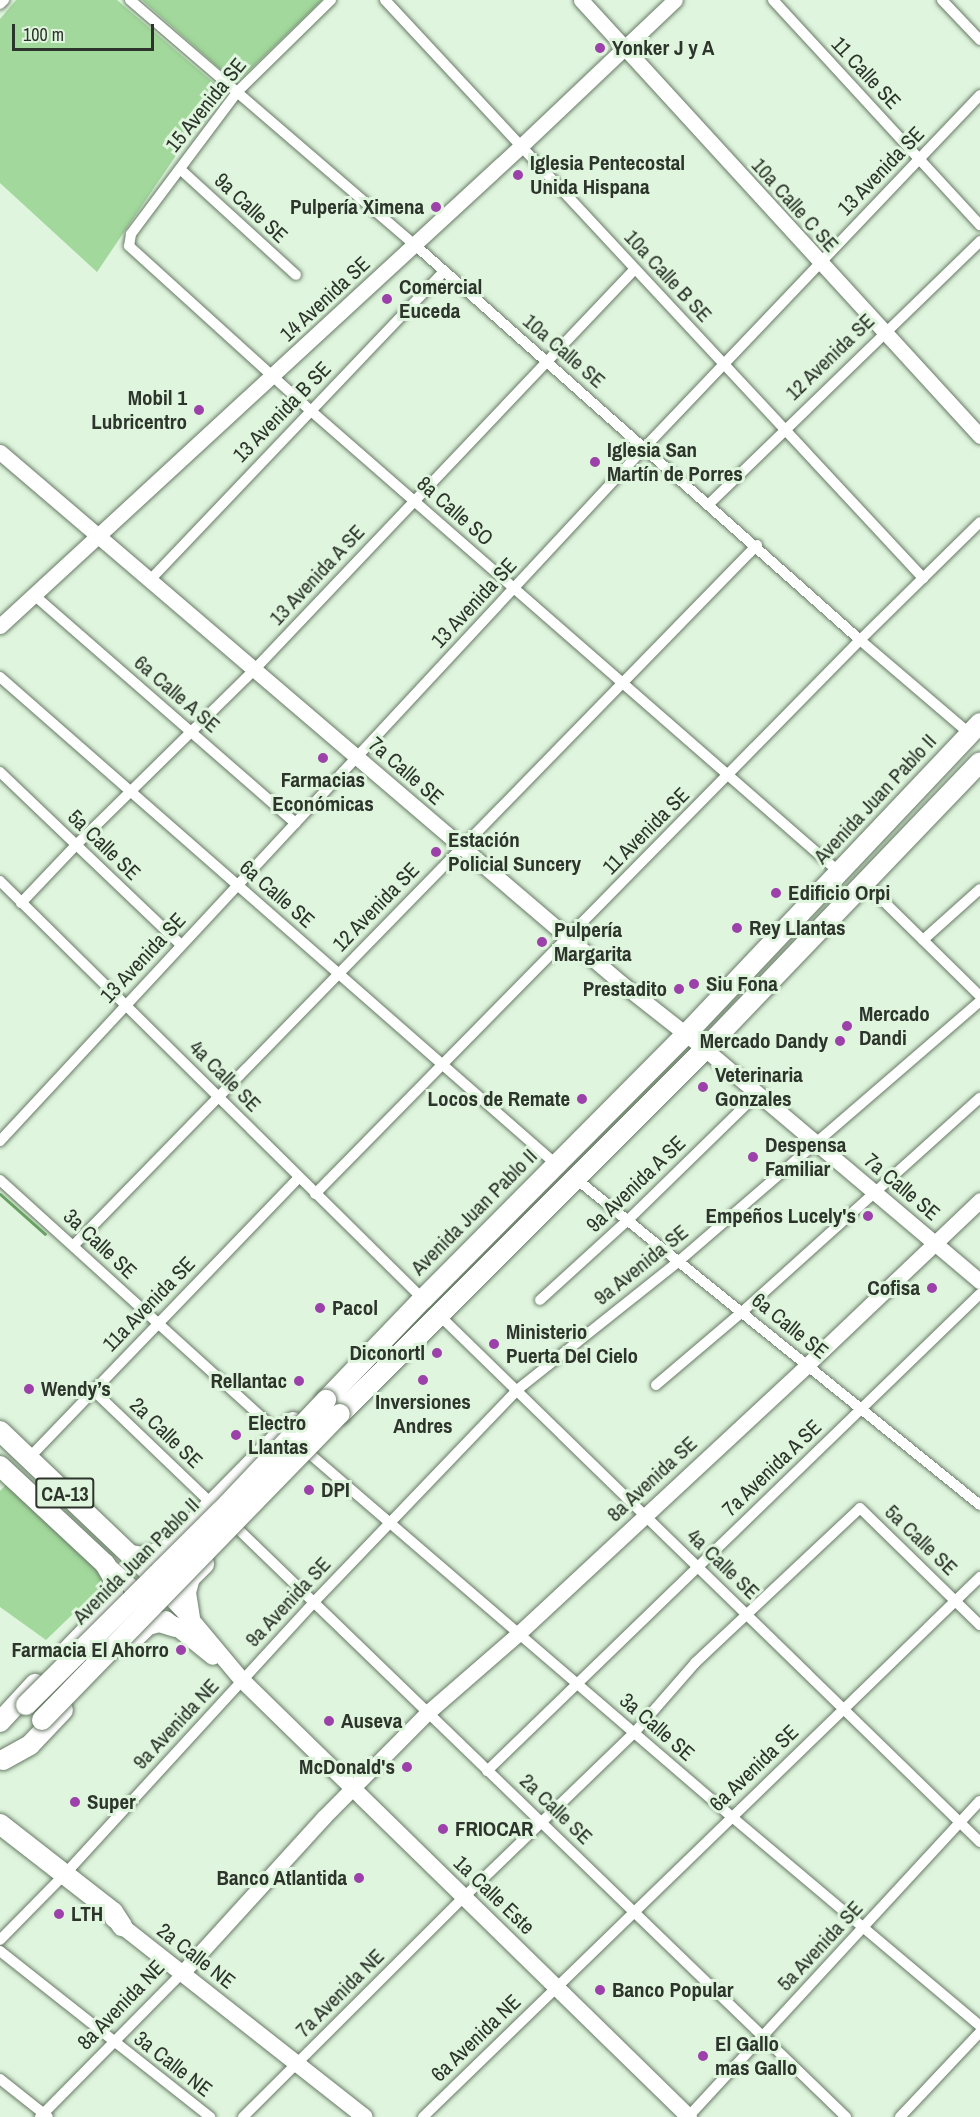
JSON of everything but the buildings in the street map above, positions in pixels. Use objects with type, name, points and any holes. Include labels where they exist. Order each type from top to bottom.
[{"type":"highway","name":"Avenida Juan Pablo II","points":[[2,1761],[333,1407],[356,1368],[555,1164],[686,1034],[975,729]]},
{"type":"highway","name":"Avenida Juan Pablo II","points":[[0,1731],[221,1511],[333,1407],[372,1382],[705,1048],[980,762]]},
{"type":"highway","points":[[543,1209],[543,1198],[560,1181],[562,1173],[555,1164]]},
{"type":"highway","points":[[130,1555],[142,1557],[158,1555],[166,1551],[330,1384],[356,1368]]},
{"type":"highway","points":[[2,1761],[30,1745],[148,1625],[159,1622],[182,1622],[190,1578],[359,1406],[372,1382]]},
{"type":"highway","name":"CA-13","points":[[0,1431],[130,1555]]},
{"type":"highway","name":"CA-13","points":[[3,1476],[105,1564]]},
{"type":"highway","points":[[206,1511],[202,1533],[216,1543],[224,1544]]},
{"type":"highway","points":[[0,1722],[106,1611],[113,1593],[113,1578],[105,1564]]},
{"type":"highway","points":[[79,1639],[86,1636],[100,1638],[109,1649],[110,1662]]},
{"type":"highway","points":[[0,1824],[61,1877]]},
{"type":"highway","points":[[0,1835],[113,1912],[122,1926]]},
{"type":"main road","name":"1a Calle Este","points":[[130,1555],[182,1622]]},
{"type":"main road","name":"1a Calle Este","points":[[105,1564],[182,1622],[688,2117]]},
{"type":"main road","name":"2a Calle NE","points":[[101,1909],[365,2117]]},
{"type":"street","points":[[0,4],[3,0]]},
{"type":"street","name":"10a Calle SE","points":[[130,0],[415,245],[443,272],[757,545],[860,640],[975,729]]},
{"type":"street","name":"15 Avenida SE","points":[[129,246],[131,234],[238,91],[331,0]]},
{"type":"street","name":"10a Calle B SE","points":[[385,0],[923,578]]},
{"type":"street","name":"10a Calle C SE","points":[[581,0],[980,436]]},
{"type":"street","name":"14 Avenida SE","points":[[0,626],[415,245],[675,0]]},
{"type":"street","name":"11 Calle SE","points":[[773,0],[980,225]]},
{"type":"street","points":[[942,0],[980,40]]},
{"type":"street","name":"13 Avenida SE","points":[[0,1141],[645,447],[980,95]]},
{"type":"street","name":"9a Calle SE","points":[[180,169],[296,275]]},
{"type":"street","name":"12 Avenida SE","points":[[709,504],[980,241]]},
{"type":"street","name":"8a Calle SO","points":[[129,246],[310,410],[839,872]]},
{"type":"street","name":"13 Avenida A SE","points":[[21,903],[76,844],[254,670],[635,269]]},
{"type":"street","name":"13 Avenida B SE","points":[[150,580],[443,272]]},
{"type":"street","name":"7a Calle SE","points":[[0,452],[567,937],[705,1048],[980,1281]]},
{"type":"street","name":"11 Avenida SE","points":[[315,1194],[860,640],[980,522]]},
{"type":"street","name":"12 Avenida SE","points":[[74,1245],[757,545]]},
{"type":"street","name":"6a Calle A SE","points":[[33,595],[295,823]]},
{"type":"street","name":"6a Calle SE","points":[[0,676],[555,1164]]},
{"type":"street","name":"5a Calle SE","points":[[0,772],[181,945]]},
{"type":"street","name":"4a Calle SE","points":[[0,881],[423,1299]]},
{"type":"street","points":[[864,882],[980,996]]},
{"type":"street","points":[[923,940],[980,890]]},
{"type":"street","name":"9a Avenida SE","points":[[242,1680],[517,1390],[679,1261],[815,1141],[980,1001]]},
{"type":"street","name":"9a Avenida A SE","points":[[540,1300],[628,1220],[758,1093]]},
{"type":"street","points":[[656,1385],[742,1312],[980,1098]]},
{"type":"street","name":"11a Avenida SE","points":[[28,1459],[298,1178]]},
{"type":"street","name":"6a Calle SE","points":[[575,1178],[980,1505]]},
{"type":"street","name":"3a Calle SE","points":[[0,1180],[280,1434]]},
{"type":"street","name":"8a Avenida SE","points":[[352,1788],[428,1713],[518,1634],[807,1365],[933,1241],[980,1200]]},
{"type":"street","name":"7a Avenida A SE","points":[[488,1771],[980,1294]]},
{"type":"street","name":"4a Calle SE","points":[[438,1314],[980,1842]]},
{"type":"street","name":"2a Calle SE","points":[[93,1390],[206,1511]]},
{"type":"street","name":"3a Calle SE","points":[[310,1455],[980,2026]]},
{"type":"street","name":"5a Calle SE","points":[[860,1508],[980,1625]]},
{"type":"street","name":"7a Avenida NE","points":[[243,2117],[464,1897],[543,1824],[634,1733],[695,1663],[860,1508]]},
{"type":"street","name":"2a Calle SE","points":[[238,1529],[764,2035],[846,2117]]},
{"type":"street","name":"6a Avenida SE","points":[[556,1988],[980,1577]]},
{"type":"street","name":"9a Avenida NE","points":[[0,1940],[242,1680]]},
{"type":"street","name":"8a Avenida NE","points":[[44,2116],[182,1973],[352,1788]]},
{"type":"street","name":"5a Avenida SE","points":[[688,2117],[980,1801]]},
{"type":"street","name":"2a Calle NE","points":[[0,1829],[101,1909]]},
{"type":"street","name":"3a Calle NE","points":[[0,1951],[210,2117]]},
{"type":"street","name":"6a Avenida NE","points":[[423,2117],[556,1988]]},
{"type":"street","points":[[900,2117],[980,2032]]},
{"type":"street","points":[[0,2079],[44,2116]]},
{"type":"green space","points":[[16,0],[117,0],[221,89],[97,272],[0,183],[0,19]]},
{"type":"green space","points":[[142,0],[322,0],[236,83]]},
{"type":"green space","points":[[9,1482],[109,1579],[46,1640],[0,1607],[0,1491]]},
{"type":"waterway","points":[[0,1194],[45,1234]]},
{"type":"place","name":"Yonker J y A","points":[[600,48]]},
{"type":"place","name":"Iglesia Pentecostal Unida Hispana","points":[[518,175]]},
{"type":"place","name":"Pulpería Ximena","points":[[436,207]]},
{"type":"place","name":"Comercial Euceda","points":[[387,299]]},
{"type":"place","name":"Mobil 1 Lubricentro","points":[[199,410]]},
{"type":"place","name":"Iglesia San Martín de Porres","points":[[595,462]]},
{"type":"place","name":"Farmacias Económicas","points":[[323,758]]},
{"type":"place","name":"Estación Policial Suncery","points":[[436,852]]},
{"type":"place","name":"Edificio Orpi","points":[[776,893]]},
{"type":"place","name":"Rey Llantas","points":[[737,928]]},
{"type":"place","name":"Pulpería Margarita","points":[[542,942]]},
{"type":"place","name":"Siu Fona","points":[[694,984]]},
{"type":"place","name":"Prestadito","points":[[679,989]]},
{"type":"place","name":"Mercado Dandi","points":[[847,1026]]},
{"type":"place","name":"Mercado Dandy","points":[[840,1041]]},
{"type":"place","name":"Veterinaria Gonzales","points":[[703,1087]]},
{"type":"place","name":"Locos de Remate","points":[[582,1099]]},
{"type":"place","name":"Despensa Familiar","points":[[753,1157]]},
{"type":"place","name":"Empeños Lucely's","points":[[868,1216]]},
{"type":"place","name":"Cofisa","points":[[932,1288]]},
{"type":"place","name":"Pacol","points":[[320,1308]]},
{"type":"place","name":"Ministerio Puerta Del Cielo","points":[[494,1344]]},
{"type":"place","name":"Diconortl","points":[[437,1353]]},
{"type":"place","name":"Inversiones Andres","points":[[423,1380]]},
{"type":"place","name":"Rellantac","points":[[299,1381]]},
{"type":"place","name":"Wendy’s","points":[[29,1389]]},
{"type":"place","name":"Electro Llantas","points":[[236,1435]]},
{"type":"place","name":"DPI","points":[[309,1490]]},
{"type":"place","name":"Farmacia El Ahorro","points":[[181,1650]]},
{"type":"place","name":"Auseva","points":[[329,1721]]},
{"type":"place","name":"McDonald's","points":[[407,1767]]},
{"type":"place","name":"Super","points":[[75,1802]]},
{"type":"place","name":"FRIOCAR","points":[[443,1829]]},
{"type":"place","name":"Banco Atlantida","points":[[359,1878]]},
{"type":"place","name":"LTH","points":[[59,1914]]},
{"type":"place","name":"Banco Popular","points":[[600,1990]]},
{"type":"place","name":"El Gallo mas Gallo","points":[[703,2056]]}]
